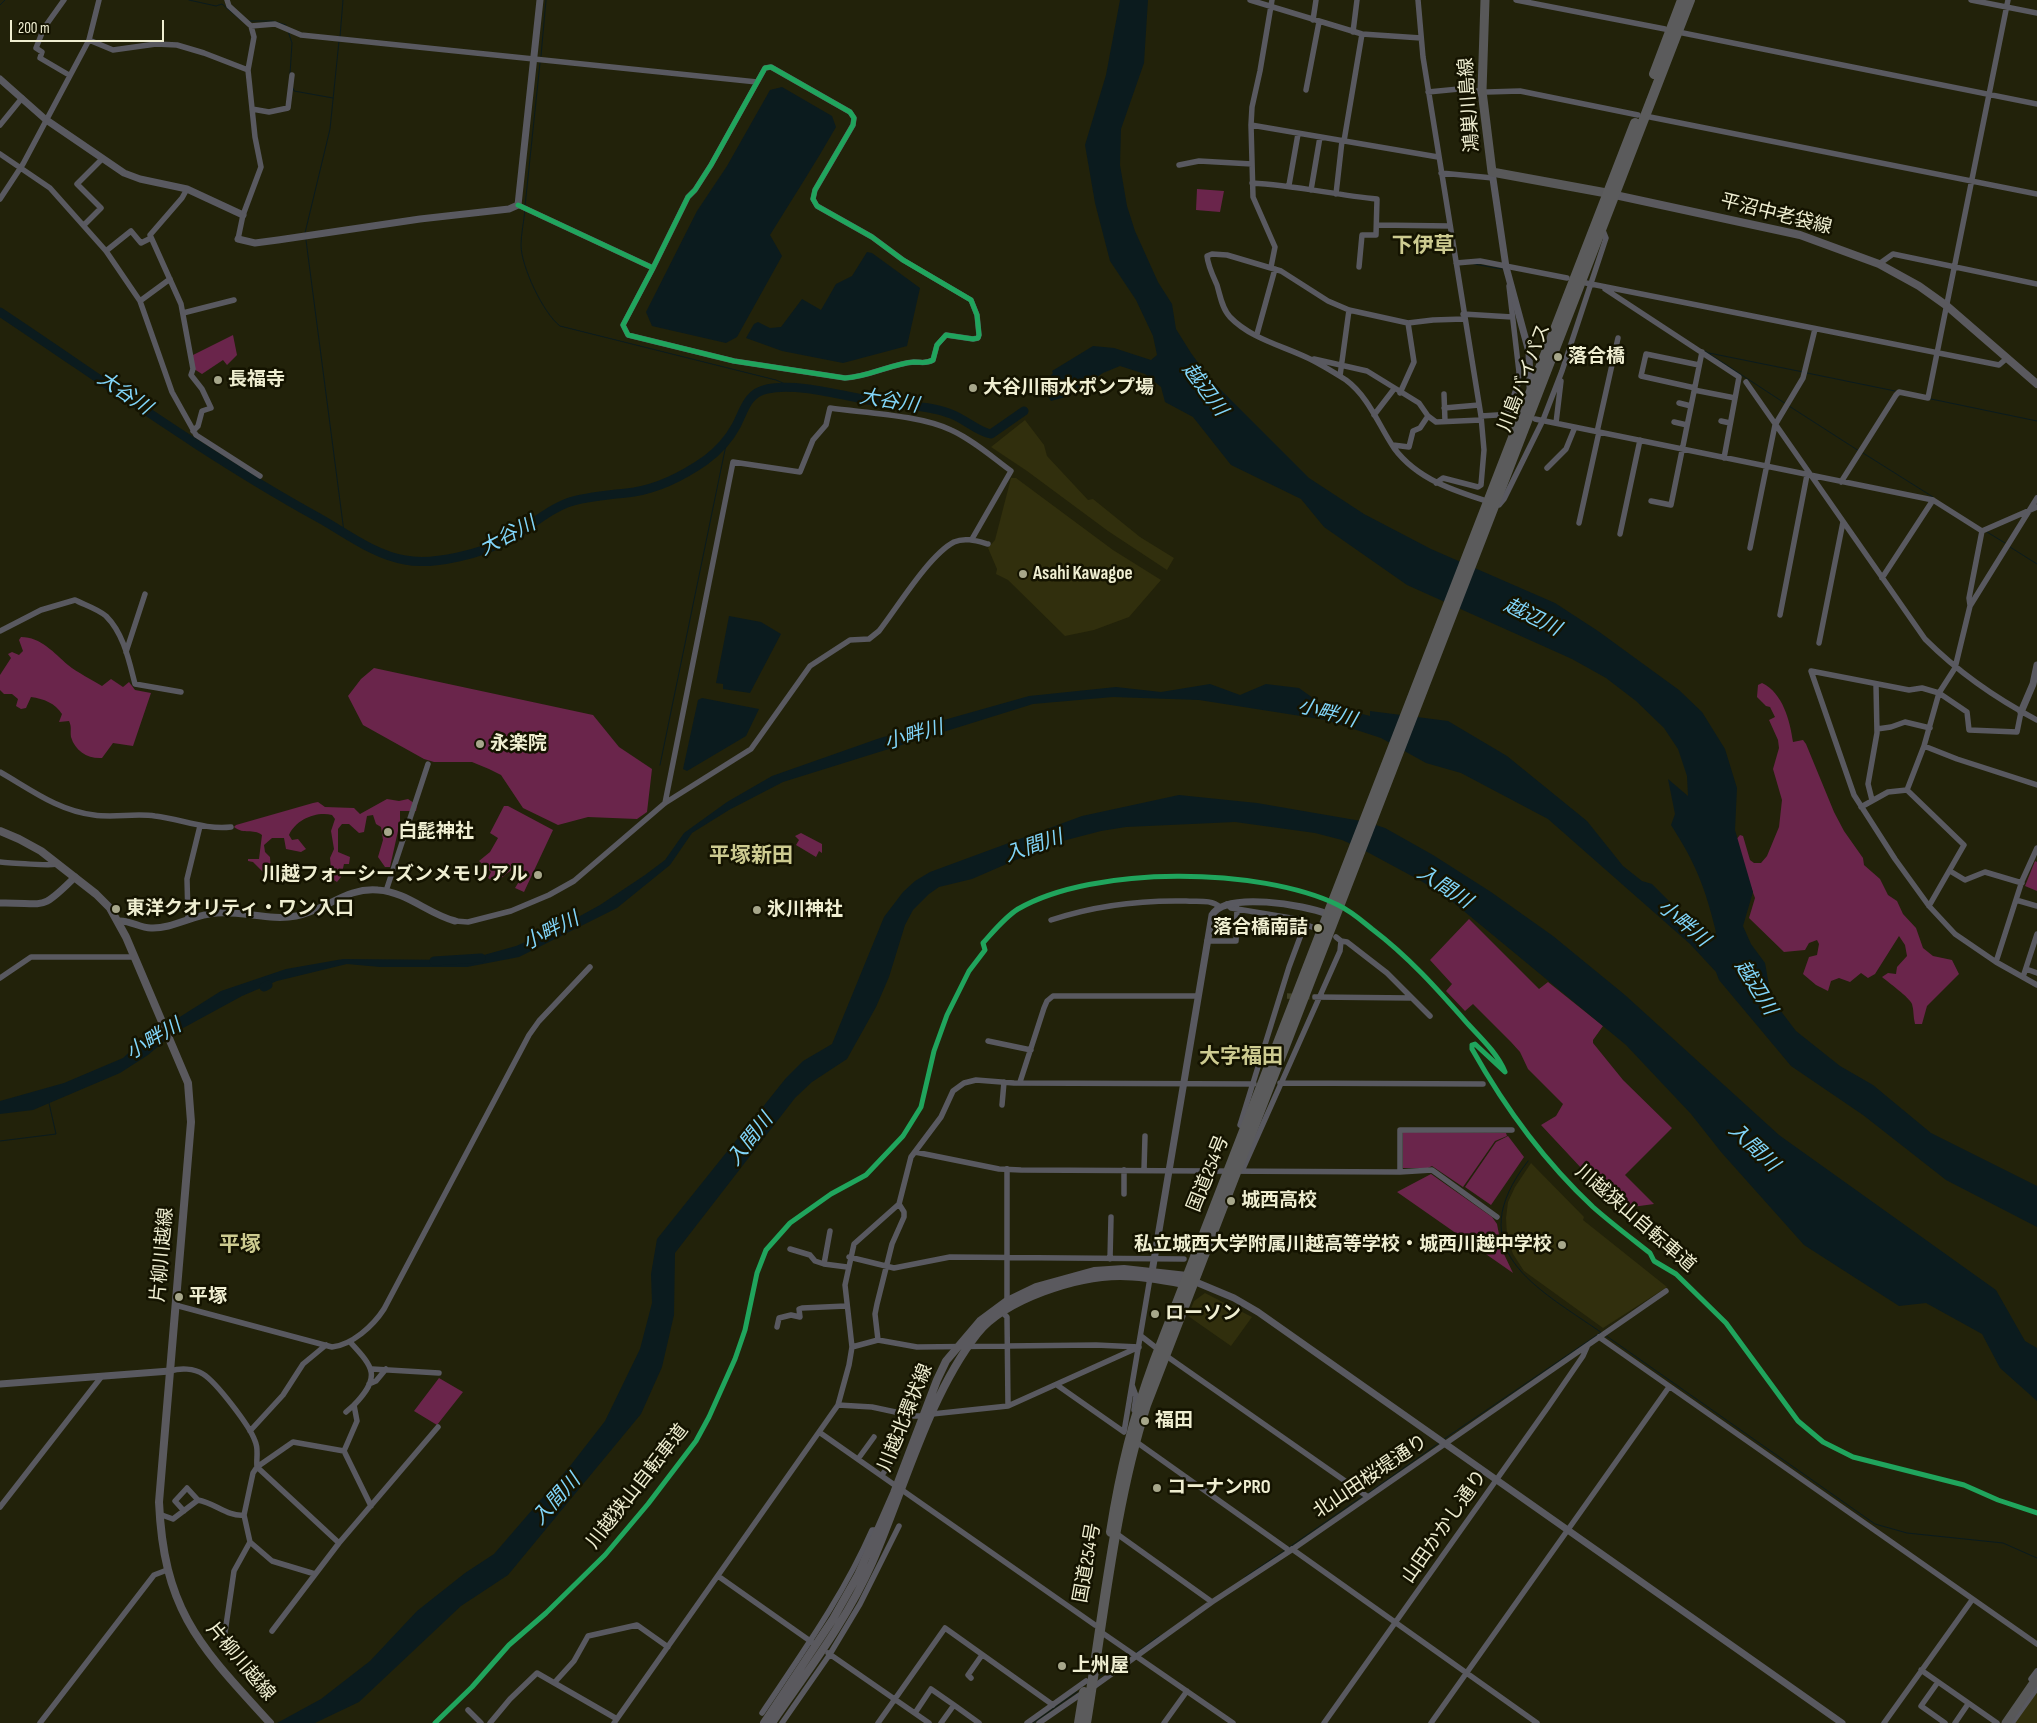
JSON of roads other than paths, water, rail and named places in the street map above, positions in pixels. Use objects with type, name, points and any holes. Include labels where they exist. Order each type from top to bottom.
[{"type":"highway","name":"川島バイパス","points":[[1674,32],[1682,0]]},
{"type":"highway","name":"川島バイパス","points":[[1491,505],[1530,392],[1611,194],[1674,32],[1690,0]]},
{"type":"highway","name":"川島バイパス","points":[[1388,769],[1602,228],[1611,194]]},
{"type":"highway","name":"国道254号","points":[[1236,1171],[1246,1128],[1388,769]]},
{"type":"highway","name":"国道254号","points":[[1079,1723],[1134,1441],[1162,1352],[1188,1281],[1236,1171],[1331,912]]},
{"type":"highway","name":"国道254号","points":[[1098,1628],[1123,1462],[1135,1415],[1162,1352]]},
{"type":"highway","name":"国道254号","points":[[1086,1723],[1087,1687]]},
{"type":"main road","name":"鴻巣川島線","points":[[1485,0],[1482,91],[1493,175],[1611,194]]},
{"type":"main road","name":"平沼中老袋線","points":[[1611,194],[1800,235],[1880,264],[1919,286],[1947,306],[2037,384]]},
{"type":"main road","name":"片柳川越線","points":[[0,832],[31,844],[103,900],[118,921],[135,957],[188,1083],[192,1110],[159,1514],[167,1570],[175,1598],[192,1630],[213,1660],[270,1723]]},
{"type":"main road","name":"川越北環状線","points":[[772,1723],[862,1585],[883,1537],[923,1416],[943,1367],[958,1345],[980,1321],[1007,1302],[1036,1287],[1094,1271],[1124,1269],[1188,1281]]},
{"type":"main road","name":"川越北環状線","points":[[764,1723],[834,1619],[858,1575],[950,1373],[978,1333],[1003,1313],[1032,1296],[1074,1282],[1107,1276],[1151,1275]]},
{"type":"main road","points":[[2004,1723],[2037,1678]]},
{"type":"street","points":[[64,0],[44,28],[36,48],[42,52],[40,58],[69,75]]},
{"type":"street","points":[[0,199],[20,168],[89,40],[99,0]]},
{"type":"street","points":[[227,0],[229,6],[251,26],[254,37],[248,70],[261,167],[243,215],[238,239],[255,243],[420,219],[509,209],[518,205],[653,268]]},
{"type":"street","points":[[518,205],[540,0]]},
{"type":"street","points":[[1250,0],[1353,32],[1421,38]]},
{"type":"street","points":[[1257,334],[1273,268],[1275,247],[1254,197],[1251,125],[1252,107],[1272,0]]},
{"type":"street","points":[[1306,90],[1316,21],[1316,0]]},
{"type":"street","points":[[1353,32],[1357,0]]},
{"type":"street","points":[[1418,0],[1428,92],[1463,317],[1479,404],[1484,450],[1481,484],[1476,488],[1443,478],[1436,483]]},
{"type":"street","points":[[1516,0],[1665,28],[1674,32],[2037,104]]},
{"type":"street","points":[[1971,0],[2037,13]]},
{"type":"street","points":[[1841,482],[1899,392],[1928,398],[1956,267],[2008,0]]},
{"type":"street","points":[[251,26],[274,24],[301,35],[757,82]]},
{"type":"street","points":[[1336,194],[1343,141],[1362,34]]},
{"type":"street","points":[[89,40],[113,50],[156,44],[177,45],[204,52],[248,70]]},
{"type":"street","points":[[771,67],[850,112],[854,118],[853,125],[815,190],[815,202],[872,237],[902,260],[971,300],[978,320],[978,338],[973,340],[946,335],[937,345],[933,360],[927,364],[902,364],[856,378],[835,378],[734,360],[628,335],[623,325],[653,268],[688,197],[696,190],[711,165],[765,68],[771,67]]},
{"type":"street","points":[[252,110],[270,112],[288,108],[292,75]]},
{"type":"street","points":[[0,79],[45,119],[102,159],[131,176],[187,188],[243,215]]},
{"type":"street","points":[[1428,92],[1459,89],[1520,91],[2037,194]]},
{"type":"street","points":[[0,125],[22,98]]},
{"type":"street","points":[[1251,125],[1438,157]]},
{"type":"street","points":[[1289,184],[1298,134]]},
{"type":"street","points":[[1311,190],[1320,137]]},
{"type":"street","points":[[0,154],[50,188],[106,251],[140,301],[172,392],[193,431],[260,476]]},
{"type":"street","points":[[84,225],[101,208],[78,184],[102,159]]},
{"type":"street","points":[[1179,165],[1199,161],[1252,164]]},
{"type":"street","points":[[1441,173],[1493,175],[1509,283],[1529,352],[1530,392]]},
{"type":"street","points":[[1252,183],[1289,184],[1311,190],[1377,199],[1376,235],[1362,235],[1359,267]]},
{"type":"street","points":[[187,188],[182,198],[152,231],[151,238],[165,263],[181,304],[193,369],[191,375],[202,389],[212,408],[202,411],[198,426],[193,431]]},
{"type":"street","points":[[1377,225],[1450,226]]},
{"type":"street","points":[[1309,358],[1340,376],[1358,391],[1393,446],[1410,466],[1436,483],[1491,505],[1499,505],[1504,499],[1543,420],[1562,372],[1589,283],[1606,238],[1602,228]]},
{"type":"street","points":[[106,251],[132,232],[141,243],[151,238]]},
{"type":"street","points":[[1509,283],[1519,372],[1518,384],[1510,414],[1436,422],[1428,416],[1419,403],[1367,371],[1309,358],[1282,348],[1236,322],[1225,310],[1207,256],[1212,254],[1227,255],[1273,268],[1328,301],[1349,310],[1408,323],[1463,317],[1512,317]]},
{"type":"street","points":[[1880,264],[1893,254],[2037,284]]},
{"type":"street","points":[[1456,264],[1480,261],[1567,278]]},
{"type":"street","points":[[140,301],[170,279]]},
{"type":"street","points":[[1589,283],[1999,365],[2007,358]]},
{"type":"street","points":[[1601,286],[1739,377],[1724,458]]},
{"type":"street","points":[[183,312],[234,300]]},
{"type":"street","points":[[1340,376],[1340,364],[1349,310]]},
{"type":"street","points":[[1374,415],[1397,391],[1414,362],[1408,323]]},
{"type":"street","points":[[1750,548],[1775,425],[1803,378],[1815,328]]},
{"type":"street","points":[[1579,524],[1618,338]]},
{"type":"street","points":[[1651,501],[1671,505],[1702,352]]},
{"type":"street","points":[[1699,365],[1646,354],[1641,376],[1735,398]]},
{"type":"street","points":[[1556,423],[1562,372]]},
{"type":"street","points":[[1746,382],[1919,632],[1955,668],[2021,712],[2037,720]]},
{"type":"street","points":[[1444,394],[1445,421]]},
{"type":"street","points":[[1679,403],[1691,406]]},
{"type":"street","points":[[1444,408],[1479,404]]},
{"type":"street","points":[[665,803],[734,462],[800,472],[813,440],[826,425],[830,408],[933,424],[950,430],[977,445],[1011,471],[972,539]]},
{"type":"street","points":[[1393,446],[1409,447],[1413,431],[1420,428],[1428,416]]},
{"type":"street","points":[[1535,419],[1933,500],[1982,531]]},
{"type":"street","points":[[1721,420],[1730,423]]},
{"type":"street","points":[[1674,422],[1687,425]]},
{"type":"street","points":[[1547,468],[1566,449],[1575,427]]},
{"type":"street","points":[[1620,534],[1640,440]]},
{"type":"street","points":[[1780,616],[1810,476]]},
{"type":"street","points":[[1907,790],[1930,728],[1939,693],[1955,668],[1970,605],[2037,498]]},
{"type":"street","points":[[1882,578],[1933,500]]},
{"type":"street","points":[[1982,531],[2037,507]]},
{"type":"street","points":[[1818,643],[1843,522]]},
{"type":"street","points":[[1970,605],[1969,598],[1982,531]]},
{"type":"street","points":[[118,921],[126,920],[153,928],[219,912],[298,916],[355,891],[386,891],[405,897],[455,921],[468,922],[537,901],[566,886],[590,869],[644,819],[665,803],[750,749],[810,666],[850,640],[869,638],[879,632],[940,552],[955,542],[972,539],[988,544]]},
{"type":"street","points":[[126,652],[144,594]]},
{"type":"street","points":[[0,631],[40,610],[71,600],[105,616],[118,634],[126,652],[135,684],[181,692]]},
{"type":"street","points":[[2037,665],[2033,684],[2021,712],[2017,732],[1968,730],[1967,712],[1939,693],[1922,688],[1909,690],[1876,685],[1811,671],[1854,795],[1895,859],[1929,906],[1955,934],[1996,962],[2037,985]]},
{"type":"street","points":[[1872,800],[1868,784],[1877,729],[1876,685]]},
{"type":"street","points":[[1877,729],[1891,728],[1905,722],[1930,728]]},
{"type":"street","points":[[1924,746],[1957,759],[2037,785]]},
{"type":"street","points":[[386,891],[428,764]]},
{"type":"street","points":[[0,772],[30,789],[46,801],[82,813],[111,817],[155,816],[200,826],[231,827]]},
{"type":"street","points":[[1861,807],[1888,792],[1907,790],[1964,845],[1929,906]]},
{"type":"street","points":[[188,918],[187,879],[200,826]]},
{"type":"street","points":[[1996,962],[2022,883],[2037,848]]},
{"type":"street","points":[[0,862],[38,863],[53,866],[58,864]]},
{"type":"street","points":[[1950,871],[1965,880],[1985,872],[2022,883]]},
{"type":"street","points":[[0,903],[44,904],[53,899],[74,877]]},
{"type":"street","points":[[1051,920],[1092,909],[1146,900],[1210,902],[1223,906],[1284,915],[1303,920],[1305,924],[1312,927]]},
{"type":"street","points":[[2016,900],[2037,906]]},
{"type":"street","points":[[1058,1385],[1124,1432],[1212,915],[1223,906],[1265,902],[1331,912]]},
{"type":"street","points":[[1207,941],[1236,941],[1237,908]]},
{"type":"street","points":[[1246,1128],[1240,1126],[1284,996],[1305,924]]},
{"type":"street","points":[[2023,977],[2037,934]]},
{"type":"street","points":[[1236,1171],[1280,1083],[1340,951],[1339,939],[1347,942],[1379,966],[1430,1016]]},
{"type":"street","points":[[0,978],[31,957],[135,957]]},
{"type":"street","points":[[175,1305],[326,1345],[343,1346],[350,1342],[384,1309],[529,1035],[539,1021],[590,967]]},
{"type":"street","points":[[2026,969],[2037,973]]},
{"type":"street","points":[[1020,1082],[1047,1001],[1053,996],[1198,996]]},
{"type":"street","points":[[1318,997],[1413,998]]},
{"type":"street","points":[[988,1041],[1031,1050]]},
{"type":"street","points":[[490,1723],[510,1699],[537,1673],[555,1682],[616,1721],[838,1405],[852,1346],[846,1306],[847,1267],[850,1257],[856,1241],[898,1204],[907,1165],[941,1117],[953,1090],[964,1083],[976,1080],[1004,1082],[1254,1084]]},
{"type":"street","points":[[1002,1105],[1004,1082]]},
{"type":"street","points":[[1280,1083],[1484,1084]]},
{"type":"street","points":[[1400,1172],[1400,1130],[1512,1130]]},
{"type":"street","points":[[1144,1170],[1145,1136]]},
{"type":"street","points":[[915,1152],[1007,1170],[1400,1172],[1432,1170],[1497,1217]]},
{"type":"street","points":[[1007,1170],[1007,1302]]},
{"type":"street","points":[[1124,1170],[1124,1194]]},
{"type":"street","points":[[878,1340],[875,1314],[892,1244],[904,1217],[904,1212],[898,1204]]},
{"type":"street","points":[[1110,1259],[1111,1217]]},
{"type":"street","points":[[824,1264],[830,1231]]},
{"type":"street","points":[[790,1249],[810,1255],[815,1261],[824,1264],[847,1267]]},
{"type":"street","points":[[850,1257],[886,1268],[950,1258],[1184,1259]]},
{"type":"street","points":[[1188,1281],[1208,1285],[1258,1312],[1842,1723]]},
{"type":"street","name":"北山田桜堤通り","points":[[1087,1687],[1137,1656],[1212,1602],[1446,1444],[1666,1291]]},
{"type":"street","points":[[777,1327],[781,1317],[800,1317],[799,1309],[846,1306]]},
{"type":"street","points":[[1003,1313],[1007,1317],[1008,1406]]},
{"type":"street","points":[[1140,1336],[1368,1497]]},
{"type":"street","points":[[1599,1337],[2037,1644]]},
{"type":"street","points":[[852,1346],[878,1340],[917,1346],[1096,1345],[1139,1347]]},
{"type":"street","points":[[346,1412],[354,1405],[369,1384],[372,1369],[370,1363],[350,1342]]},
{"type":"street","points":[[250,1431],[283,1395],[303,1364],[326,1345]]},
{"type":"street","name":"山田かかし通り","points":[[1324,1723],[1583,1356],[1587,1346]]},
{"type":"street","points":[[932,1414],[1008,1406],[1139,1347]]},
{"type":"street","points":[[0,1384],[177,1369],[192,1370],[205,1375],[250,1431],[258,1449],[257,1467],[252,1478],[244,1515],[250,1542],[272,1561],[315,1574]]},
{"type":"street","points":[[372,1369],[439,1373]]},
{"type":"street","points":[[369,1384],[376,1381],[386,1370]]},
{"type":"street","points":[[0,1507],[102,1376]]},
{"type":"street","points":[[1131,1383],[1136,1396],[1135,1415]]},
{"type":"street","points":[[1431,1723],[1669,1387]]},
{"type":"street","points":[[344,1451],[357,1421],[354,1405]]},
{"type":"street","points":[[838,1405],[872,1407],[914,1416],[923,1416]]},
{"type":"street","points":[[272,1631],[339,1543],[438,1427]]},
{"type":"street","points":[[819,1432],[1233,1723]]},
{"type":"street","points":[[858,1459],[874,1437]]},
{"type":"street","points":[[1134,1441],[1396,1622],[1538,1723]]},
{"type":"street","points":[[257,1467],[293,1442],[344,1451]]},
{"type":"street","points":[[344,1451],[372,1506]]},
{"type":"street","points":[[882,1476],[896,1455]]},
{"type":"street","points":[[257,1467],[339,1543]]},
{"type":"street","points":[[184,1511],[175,1501],[187,1488],[198,1500],[212,1503],[236,1516],[244,1515]]},
{"type":"street","points":[[159,1514],[173,1518],[198,1500]]},
{"type":"street","points":[[782,1723],[829,1653],[874,1578],[899,1526]]},
{"type":"street","points":[[762,1713],[812,1642],[850,1577],[872,1530],[878,1530]]},
{"type":"street","points":[[1117,1534],[1212,1602]]},
{"type":"street","points":[[883,1537],[891,1541]]},
{"type":"street","points":[[223,1646],[234,1571],[250,1542]]},
{"type":"street","points":[[40,1723],[154,1574],[167,1570]]},
{"type":"street","points":[[718,1576],[812,1642]]},
{"type":"street","points":[[1884,1723],[1972,1600]]},
{"type":"street","points":[[555,1682],[574,1661],[588,1636],[637,1625],[668,1647]]},
{"type":"street","points":[[878,1723],[945,1628],[1052,1704]]},
{"type":"street","points":[[829,1653],[929,1723]]},
{"type":"street","points":[[971,1678],[968,1675],[982,1654]]},
{"type":"street","points":[[1921,1670],[1997,1723]]},
{"type":"street","points":[[2004,1723],[2037,1671]]},
{"type":"street","points":[[1938,1682],[1921,1706],[1945,1723]]},
{"type":"street","points":[[1026,1723],[1052,1704],[1087,1687]]},
{"type":"street","points":[[1039,1723],[1087,1687]]},
{"type":"street","points":[[2012,1723],[2037,1688]]},
{"type":"street","points":[[915,1713],[931,1689],[978,1723]]},
{"type":"street","points":[[1164,1723],[1186,1691]]},
{"type":"street","points":[[1955,1723],[1968,1704]]},
{"type":"street","points":[[942,1723],[954,1705]]},
{"type":"street","points":[[468,1710],[481,1723]]},
{"type":"water","name":"越辺川","points":[[1120,0],[1148,0],[1144,63],[1121,129],[1120,165],[1127,206],[1135,231],[1158,282],[1172,304],[1176,329],[1210,379],[1309,478],[1364,514],[1431,549],[1555,603],[1598,631],[1679,690],[1702,712],[1725,749],[1737,788],[1735,830],[1753,892],[1743,926],[1751,944],[1765,963],[1770,991],[1780,1010],[1796,1031],[1840,1066],[1873,1085],[1931,1133],[2037,1186],[2037,1227],[1946,1180],[1863,1115],[1791,1066],[1719,980],[1716,972],[1690,944],[1548,819],[1461,773],[1426,763],[1381,738],[1326,720],[1199,700],[1113,697],[1033,704],[783,782],[729,810],[692,833],[670,865],[617,908],[519,957],[467,967],[380,967],[347,964],[277,981],[242,996],[174,1033],[148,1055],[120,1073],[33,1110],[0,1114],[0,1101],[64,1083],[123,1058],[140,1042],[221,991],[286,969],[343,959],[466,960],[516,946],[560,927],[600,905],[665,860],[684,833],[727,802],[772,776],[880,738],[1029,696],[1116,687],[1161,692],[1210,684],[1240,695],[1266,684],[1299,688],[1320,703],[1370,716],[1370,711],[1448,721],[1507,756],[1587,821],[1623,866],[1642,881],[1652,884],[1703,935],[1709,938],[1714,936],[1716,932],[1699,876],[1671,825],[1675,814],[1668,779],[1688,796],[1687,776],[1678,749],[1664,728],[1636,701],[1606,678],[1572,659],[1407,585],[1324,527],[1301,499],[1231,465],[1193,417],[1165,402],[1161,387],[1145,374],[1120,366],[1103,373],[1069,396],[1051,401],[1041,386],[1053,373],[1052,371],[1093,346],[1114,348],[1151,360],[1157,355],[1153,336],[1136,300],[1110,261],[1095,203],[1085,145],[1106,75]]},
{"type":"water","points":[[782,87],[832,116],[836,127],[770,235],[782,256],[737,337],[726,343],[652,326],[646,312],[697,211],[727,166],[770,90]]},
{"type":"water","points":[[867,252],[872,253],[920,288],[907,346],[843,363],[782,351],[746,338],[754,324],[758,322],[770,328],[781,327],[802,299],[821,310],[836,284],[852,276]]},
{"type":"water","points":[[729,616],[761,622],[781,634],[750,693],[723,689],[723,684],[716,683]]},
{"type":"water","points":[[702,698],[759,709],[746,736],[687,771],[683,769],[698,700]]},
{"type":"water","name":"入間川","points":[[1179,795],[1257,803],[1367,822],[1385,828],[1433,855],[1491,892],[1553,936],[1625,995],[1779,1135],[1996,1290],[2025,1341],[2037,1348],[2037,1401],[2000,1368],[1982,1334],[1926,1303],[1899,1306],[1804,1245],[1721,1152],[1691,1114],[1626,1045],[1448,898],[1421,881],[1358,847],[1342,840],[1315,833],[1235,822],[1126,827],[1101,831],[1055,843],[972,879],[939,887],[913,910],[905,925],[889,977],[876,1007],[847,1059],[812,1082],[795,1098],[675,1253],[674,1315],[662,1367],[641,1414],[508,1575],[461,1606],[359,1702],[315,1723],[277,1723],[321,1699],[370,1661],[417,1611],[465,1573],[494,1554],[570,1466],[605,1421],[640,1349],[652,1303],[651,1274],[657,1239],[786,1078],[803,1061],[832,1044],[884,917],[903,892],[915,881],[930,872],[1082,816]]},
{"type":"waterway","points":[[0,5],[5,0]]},
{"type":"waterway","points":[[189,0],[216,6],[222,4],[242,21]]},
{"type":"waterway","points":[[340,37],[343,0]]},
{"type":"waterway","points":[[541,56],[546,0]]},
{"type":"waterway","points":[[248,21],[273,21],[286,25]]},
{"type":"waterway","points":[[288,31],[292,43],[290,74]]},
{"type":"waterway","points":[[305,233],[330,129],[339,41]]},
{"type":"waterway","points":[[525,206],[540,63]]},
{"type":"waterway","points":[[293,88],[294,91],[333,98]]},
{"type":"waterway","points":[[525,210],[521,236],[525,265],[540,300],[553,320],[560,326],[776,380],[792,387]]},
{"type":"waterway","points":[[306,240],[344,532]]},
{"type":"waterway","points":[[1474,264],[1502,269]]},
{"type":"waterway","name":"大谷川","points":[[0,312],[237,470],[360,543],[382,553],[405,560],[444,560],[486,549],[509,539],[551,510],[567,503],[591,497],[634,492],[672,480],[715,453],[733,431],[747,403],[755,394],[767,389],[793,387],[933,409],[956,416],[981,431],[991,434],[1024,411]]},
{"type":"waterway","points":[[1705,351],[1786,404]]},
{"type":"waterway","points":[[1709,353],[1803,372]]},
{"type":"waterway","points":[[1807,373],[1895,391]]},
{"type":"waterway","points":[[1931,399],[2037,421]]},
{"type":"waterway","points":[[1789,406],[1859,451]]},
{"type":"waterway","points":[[660,765],[727,440]]},
{"type":"waterway","points":[[1863,453],[1933,497]]},
{"type":"waterway","points":[[1987,532],[2005,543]]},
{"type":"waterway","points":[[2010,547],[2037,564]]},
{"type":"waterway","name":"小畔川","points":[[434,961],[481,958]]},
{"type":"waterway","name":"小畔川","points":[[264,987],[268,985]]},
{"type":"waterway","points":[[0,1141],[56,1134],[49,1103]]},
{"type":"waterway","points":[[1528,1161],[1509,1192],[1501,1219],[1504,1242],[1514,1263],[1531,1282],[1602,1333]]},
{"type":"waterway","points":[[1444,1439],[1600,1333]]},
{"type":"waterway","points":[[1605,1335],[1875,1524],[1907,1533],[2003,1543],[2037,1558]]},
{"type":"waterway","points":[[1367,1494],[1439,1443]]},
{"type":"waterway","points":[[1288,1548],[1363,1496]]},
{"type":"waterway","points":[[1245,1577],[1285,1550]]},
{"type":"waterway","points":[[1136,1653],[1159,1636]]},
{"type":"waterway","points":[[1100,1676],[1130,1656]]},
{"type":"waterway","points":[[1033,1723],[1077,1692]]},
{"type":"tunnel","points":[[1287,996],[1315,997]]},
{"type":"place","name":"落合橋","points":[[1558,357]]},
{"type":"place","name":"長福寺","points":[[218,380]]},
{"type":"place","name":"大谷川雨水ポンプ場","points":[[973,388]]},
{"type":"place","name":"Asahi Kawagoe","points":[[1023,574]]},
{"type":"place","name":"永楽院","points":[[480,744]]},
{"type":"place","name":"白髭神社","points":[[388,832]]},
{"type":"place","name":"川越フォーシーズンメモリアル","points":[[538,875]]},
{"type":"place","name":"東洋クオリティ・ワン入口","points":[[116,909]]},
{"type":"place","name":"氷川神社","points":[[757,910]]},
{"type":"place","name":"落合橋南詰","points":[[1318,928]]},
{"type":"place","name":"城西高校","points":[[1231,1201]]},
{"type":"place","name":"私立城西大学附属川越高等学校・城西川越中学校","points":[[1562,1245]]},
{"type":"place","name":"平塚","points":[[179,1297]]},
{"type":"place","name":"ローソン","points":[[1155,1314]]},
{"type":"place","name":"福田","points":[[1145,1421]]},
{"type":"place","name":"コーナンPRO","points":[[1157,1488]]},
{"type":"place","name":"上州屋","points":[[1062,1666]]},
{"type":"district","name":"下伊草","points":[[1423,247]]},
{"type":"district","name":"平塚新田","points":[[751,857]]},
{"type":"district","name":"大字福田","points":[[1241,1058]]},
{"type":"district","name":"平塚","points":[[240,1246]]}]
